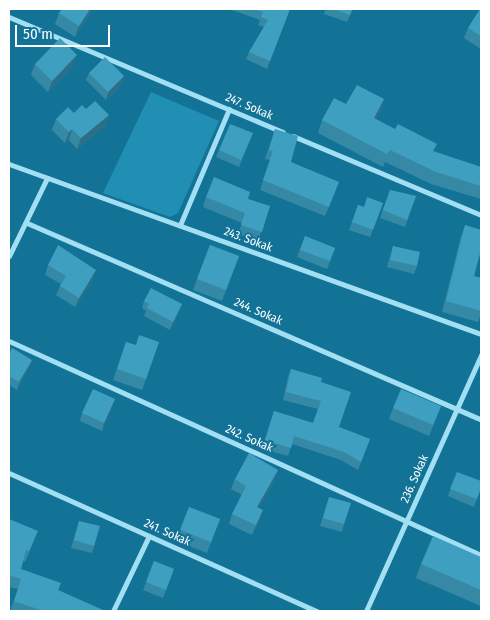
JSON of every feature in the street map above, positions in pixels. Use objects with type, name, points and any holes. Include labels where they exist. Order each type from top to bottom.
[{"type":"street","name":"247. Sokak","points":[[9,17],[481,215]]},
{"type":"street","points":[[180,226],[229,109]]},
{"type":"street","name":"243. Sokak","points":[[9,164],[481,334]]},
{"type":"street","points":[[9,256],[27,223],[47,178]]},
{"type":"street","name":"244. Sokak","points":[[27,223],[481,419]]},
{"type":"street","name":"242. Sokak","points":[[9,341],[481,555]]},
{"type":"street","name":"236. Sokak","points":[[366,611],[481,355]]},
{"type":"street","name":"241. Sokak","points":[[9,473],[316,611]]},
{"type":"street","points":[[112,611],[149,536]]},
{"type":"shaded area","points":[[151,92],[219,121],[178,213],[170,217],[103,193]]},
{"type":"building","points":[[62,9],[90,9],[79,26],[59,13]]},
{"type":"building","points":[[253,9],[290,9],[270,61],[249,52],[268,20],[261,17],[263,12]]},
{"type":"building","points":[[334,9],[352,9],[350,15]]},
{"type":"building","points":[[481,9],[481,36],[468,28]]},
{"type":"building","points":[[60,38],[77,55],[52,81],[35,64]]},
{"type":"building","points":[[105,57],[124,76],[108,92],[89,73]]},
{"type":"building","points":[[357,85],[384,99],[374,118],[395,129],[398,124],[437,144],[433,151],[481,167],[481,186],[436,172],[390,150],[387,154],[322,120],[334,98],[346,104]]},
{"type":"building","points":[[95,101],[109,115],[81,138],[72,129],[69,132],[56,119],[68,107],[74,113],[82,105],[86,109]]},
{"type":"building","points":[[230,124],[253,133],[241,160],[219,150]]},
{"type":"building","points":[[275,129],[298,136],[291,162],[339,182],[329,207],[263,180],[273,151],[269,150]]},
{"type":"building","points":[[214,177],[250,192],[248,199],[270,206],[262,232],[241,225],[245,213],[206,197]]},
{"type":"building","points":[[390,190],[416,196],[407,220],[383,210]]},
{"type":"building","points":[[367,197],[383,203],[373,230],[352,222],[358,205],[364,207]]},
{"type":"building","points":[[465,225],[481,230],[481,249],[474,276],[481,278],[481,311],[446,301]]},
{"type":"building","points":[[305,236],[335,248],[330,261],[300,250]]},
{"type":"building","points":[[58,245],[96,270],[79,298],[60,286],[66,276],[48,265]]},
{"type":"building","points":[[210,245],[239,256],[226,290],[197,279]]},
{"type":"building","points":[[393,246],[420,252],[417,266],[390,260]]},
{"type":"building","points":[[151,288],[182,304],[173,322],[147,308],[149,304],[144,301]]},
{"type":"building","points":[[139,335],[159,342],[146,379],[117,369],[126,342],[136,345]]},
{"type":"building","points":[[12,348],[32,360],[19,382],[9,376],[9,354]]},
{"type":"building","points":[[291,369],[322,378],[321,382],[351,392],[339,427],[370,439],[361,462],[344,452],[294,436],[291,448],[265,440],[274,411],[313,423],[321,401],[286,392]]},
{"type":"building","points":[[93,389],[115,399],[104,423],[82,413]]},
{"type":"building","points":[[401,389],[441,406],[433,425],[393,408]]},
{"type":"building","points":[[249,453],[278,470],[257,507],[263,510],[256,525],[232,514],[246,486],[235,479]]},
{"type":"building","points":[[457,472],[481,481],[477,499],[450,489]]},
{"type":"building","points":[[329,497],[351,503],[344,524],[323,518]]},
{"type":"building","points":[[189,507],[220,519],[211,542],[180,530]]},
{"type":"building","points":[[9,519],[38,531],[29,551],[26,550],[21,569],[61,583],[58,590],[103,611],[44,611],[14,601],[21,579],[9,575]]},
{"type":"building","points":[[79,521],[100,526],[94,546],[74,540]]},
{"type":"building","points":[[433,536],[481,557],[481,590],[421,564]]},
{"type":"building","points":[[154,561],[174,569],[166,590],[146,582]]}]
